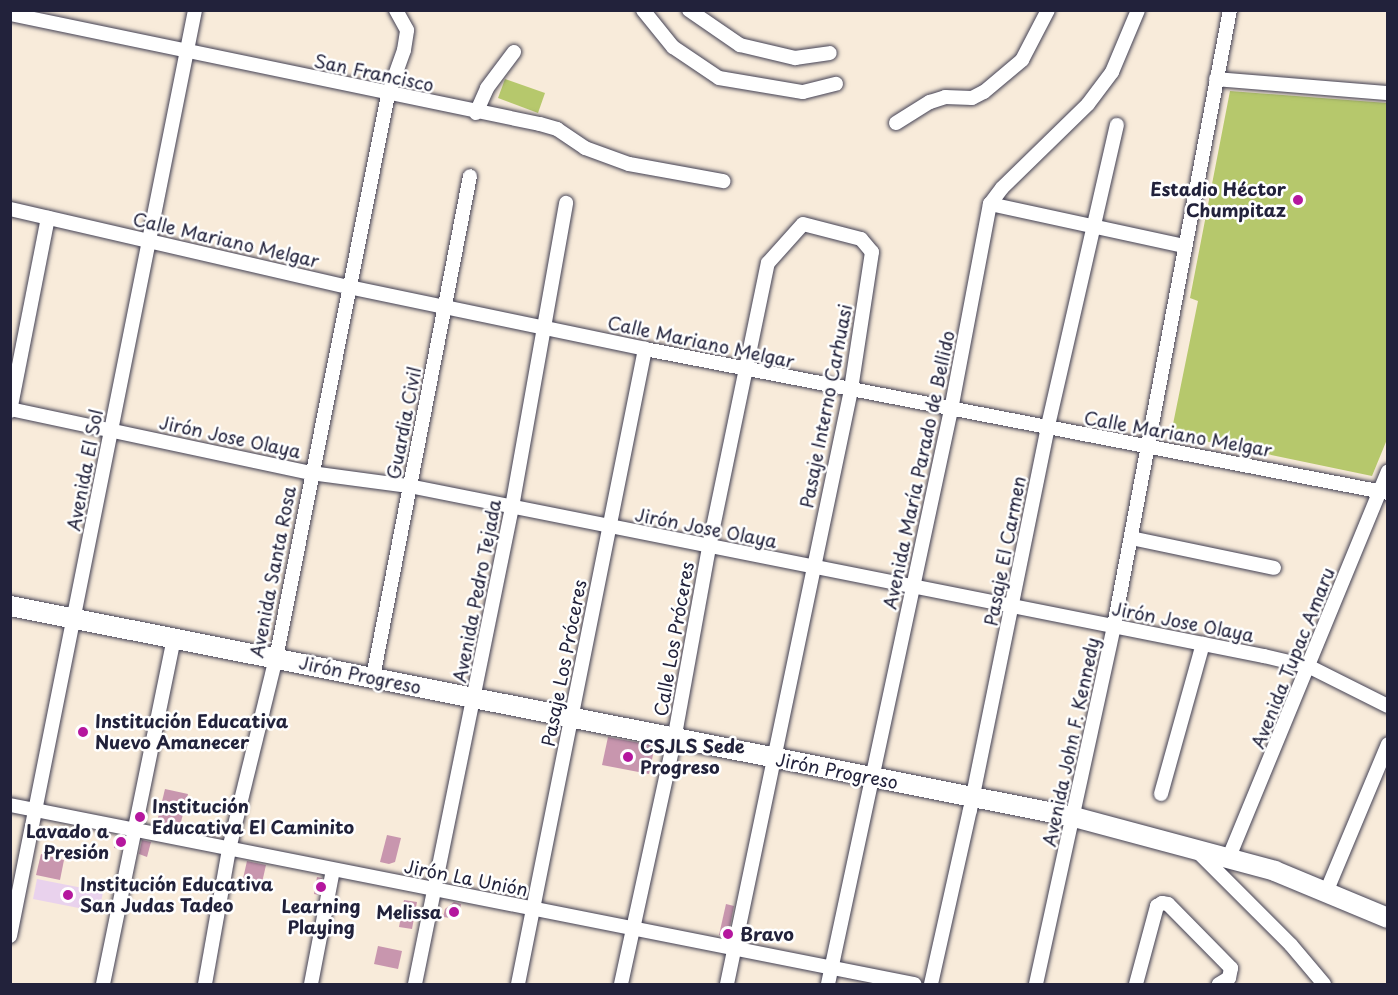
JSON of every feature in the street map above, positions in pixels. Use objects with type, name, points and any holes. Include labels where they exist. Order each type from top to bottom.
[{"type":"street","name":"Avenida El Sol","points":[[10,936],[195,10]]},
{"type":"street","name":"Avenida Santa Rosa","points":[[205,984],[229,849],[276,658],[388,95],[407,30],[396,10]]},
{"type":"street","points":[[643,10],[673,47],[719,78],[803,92],[836,84]]},
{"type":"street","points":[[688,10],[740,45],[795,58],[830,53]]},
{"type":"street","points":[[896,123],[930,102],[945,97],[972,98],[984,92],[1022,60],[1048,10]]},
{"type":"street","points":[[990,204],[1100,88],[1112,72],[1138,10]]},
{"type":"street","name":"Avenida John F. Kennedy","points":[[1036,984],[1114,626],[1230,10]]},
{"type":"street","name":"San Francisco","points":[[10,14],[388,95],[540,124],[557,129],[585,148],[629,164],[723,181]]},
{"type":"street","points":[[476,113],[487,88],[514,52]]},
{"type":"street","points":[[1216,79],[1388,93]]},
{"type":"street","name":"Pasaje El Carmen","points":[[931,984],[973,797],[1047,430],[1117,125]]},
{"type":"street","name":"Guardia Civil","points":[[373,677],[470,176]]},
{"type":"street","name":"Avenida Pedro Tejada","points":[[415,984],[432,889],[474,699],[512,507],[542,327],[566,203]]},
{"type":"street","points":[[990,204],[1184,246]]},
{"type":"street","name":"Avenida María Parado de Bellido","points":[[828,984],[951,410],[990,204]]},
{"type":"street","name":"Calle Mariano Melgar","points":[[10,210],[349,287],[645,349],[1047,430],[1149,445],[1384,492]]},
{"type":"street","points":[[11,409],[48,218]]},
{"type":"street","name":"Pasaje Interno Carhuasi","points":[[768,263],[803,224],[861,239],[872,252],[851,390],[812,567],[774,759]]},
{"type":"street","name":"Calle Los Próceres","points":[[621,984],[674,740],[709,546],[748,370],[768,263]]},
{"type":"street","name":"Pasaje Los Próceres","points":[[518,984],[645,349]]},
{"type":"street","name":"Jirón Jose Olaya","points":[[11,409],[311,473],[409,486],[1310,667],[1388,706]]},
{"type":"street","name":"Avenida Tupac Amaru","points":[[1229,857],[1384,492],[1388,471]]},
{"type":"street","points":[[1131,538],[1274,568]]},
{"type":"street","name":"Jirón Progreso","points":[[10,606],[373,677],[674,740],[1074,817],[1229,857],[1327,890],[1388,918]]},
{"type":"street","points":[[103,984],[174,637]]},
{"type":"street","points":[[1161,794],[1203,644]]},
{"type":"street","points":[[1327,890],[1388,744]]},
{"type":"street","points":[[727,984],[774,759]]},
{"type":"street","name":"Jirón La Unión","points":[[10,805],[831,970],[914,984]]},
{"type":"street","points":[[1196,849],[1285,938],[1324,984]]},
{"type":"street","points":[[311,984],[333,870]]},
{"type":"street","points":[[1136,984],[1157,906],[1162,903],[1168,904],[1231,968],[1229,978],[1220,984]]},
{"type":"shaded area","name":"Institución Educativa San Judas Tadeo","points":[[37,879],[103,892],[99,912],[33,899]]},
{"type":"green space","points":[[505,79],[545,93],[538,113],[498,98]]},
{"type":"green space","name":"Estadio Héctor Chumpitaz","points":[[1230,91],[1387,103],[1388,437],[1372,476],[1171,434],[1198,301],[1190,298]]},
{"type":"building","name":"CSJLS Sede Progreso","points":[[608,737],[651,745],[654,750],[649,774],[602,765]]},
{"type":"building","points":[[165,789],[188,794],[180,826],[157,822]]},
{"type":"building","points":[[117,835],[124,837],[121,849],[114,848]]},
{"type":"building","points":[[387,835],[401,838],[395,862],[389,864],[380,862]]},
{"type":"building","points":[[142,840],[151,842],[147,857],[139,854]]},
{"type":"building","points":[[41,854],[64,860],[60,880],[36,875]]},
{"type":"building","points":[[247,861],[266,865],[261,887],[242,883]]},
{"type":"building","points":[[317,877],[322,878],[319,895],[314,894]]},
{"type":"building","points":[[404,900],[417,902],[412,929],[399,927]]},
{"type":"building","points":[[454,902],[461,904],[458,919],[443,917],[445,909]]},
{"type":"building","points":[[726,904],[734,906],[728,937],[719,935]]},
{"type":"building","points":[[378,946],[402,951],[398,969],[374,964]]},
{"type":"place","name":"Estadio Héctor Chumpitaz","points":[[1298,200]]},
{"type":"place","name":"Institución Educativa Nuevo Amanecer","points":[[83,732]]},
{"type":"place","name":"CSJLS Sede Progreso","points":[[628,757]]},
{"type":"place","name":"Institución Educativa El Caminito","points":[[140,817]]},
{"type":"place","name":"Lavado a Presión","points":[[121,842]]},
{"type":"place","name":"Learning Playing","points":[[321,887]]},
{"type":"place","name":"Institución Educativa San Judas Tadeo","points":[[68,895]]},
{"type":"place","name":"Melissa","points":[[454,912]]},
{"type":"place","name":"Bravo","points":[[728,934]]}]
